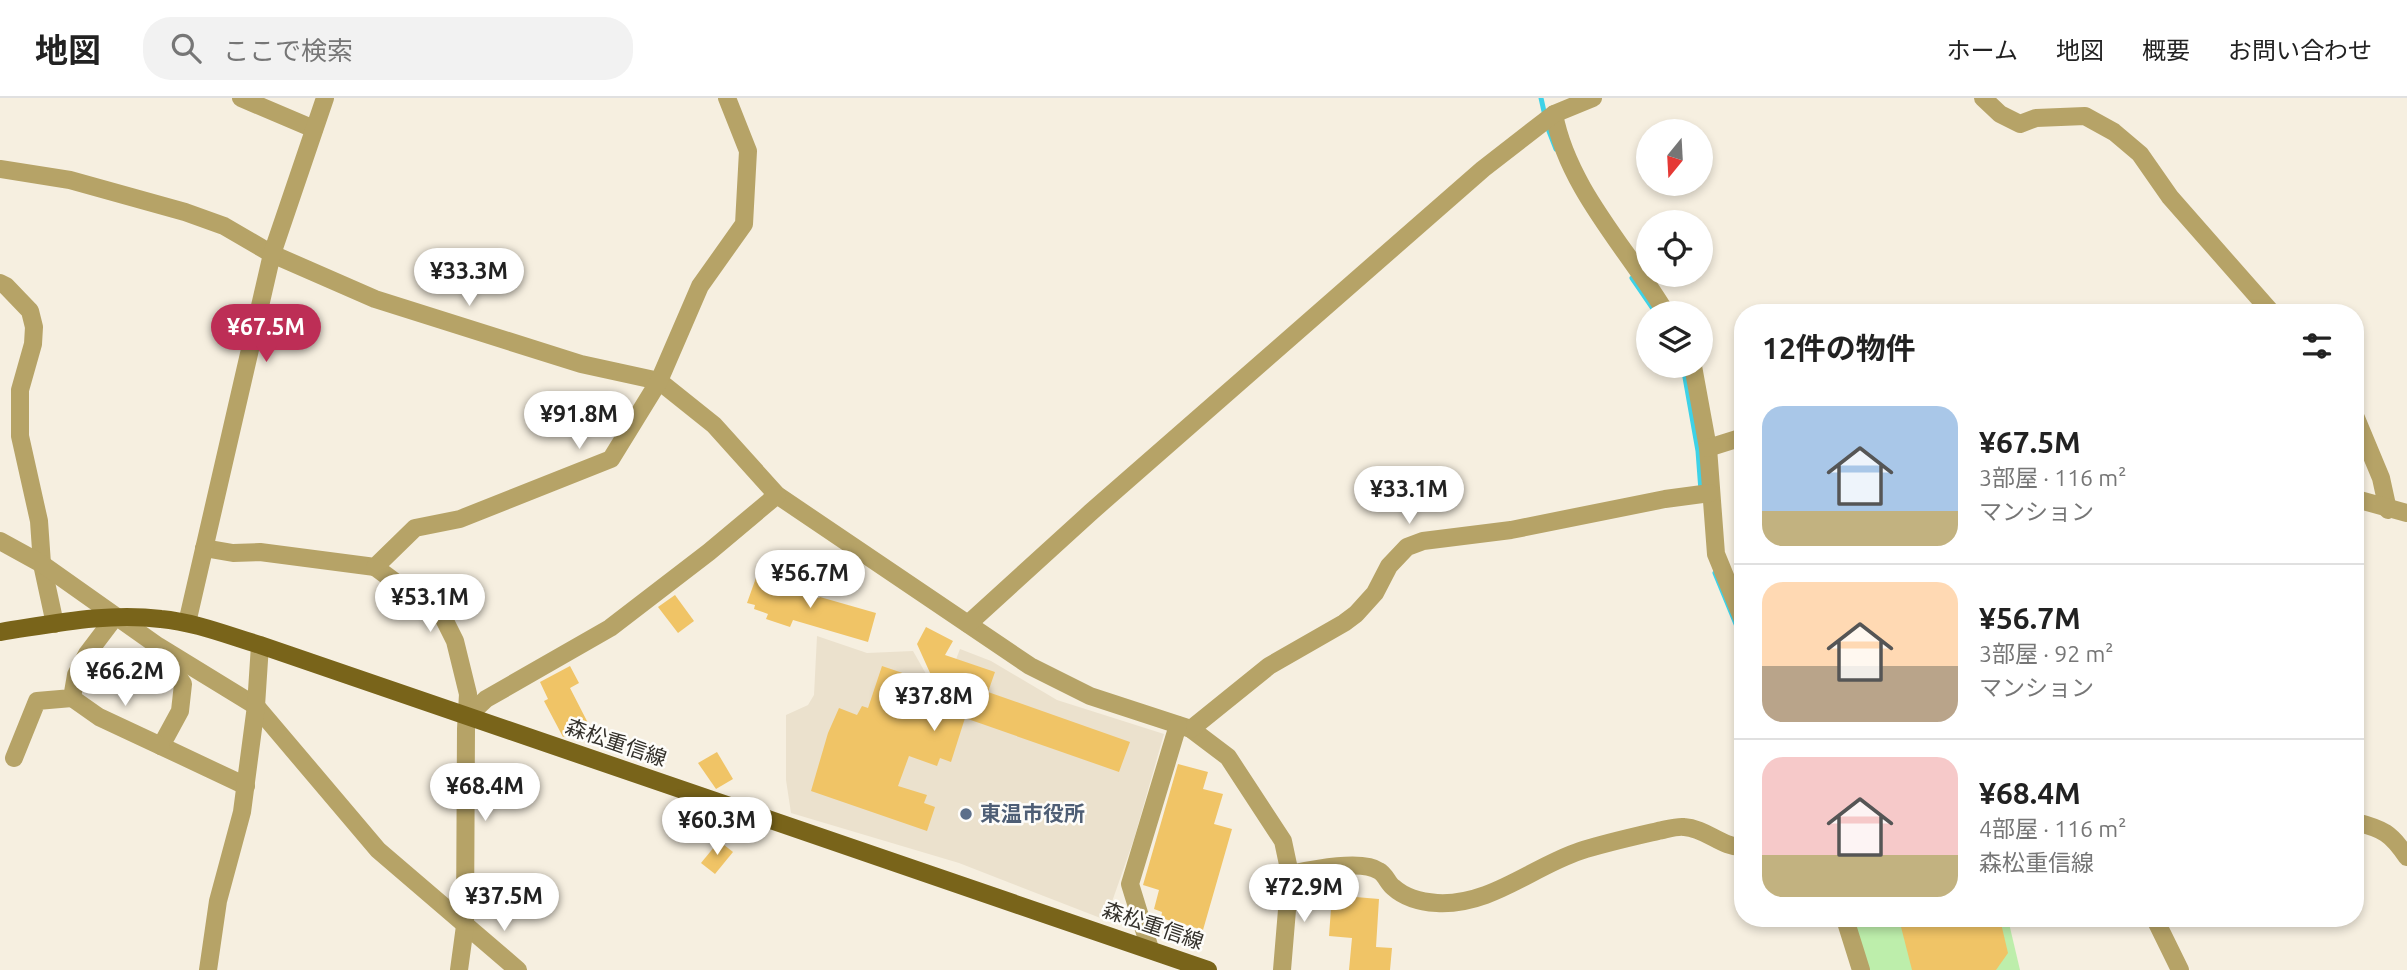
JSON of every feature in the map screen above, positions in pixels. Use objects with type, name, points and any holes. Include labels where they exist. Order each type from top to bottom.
[{"type":"main road","name":"森松重信線","points":[[0,632],[115,617],[160,618],[187,623],[260,645],[1150,949],[1198,968]]},
{"type":"street","points":[[241,98],[314,129]]},
{"type":"street","points":[[187,623],[272,254],[325,98]]},
{"type":"street","points":[[375,567],[415,528],[460,519],[611,459],[659,381],[700,286],[744,224],[748,151],[727,98]]},
{"type":"street","points":[[968,624],[1101,503],[1483,169],[1555,114],[1593,98]]},
{"type":"street","points":[[1983,98],[2000,114],[2020,124],[2036,118],[2085,116],[2114,132],[2140,153],[2169,197],[2264,304]]},
{"type":"street","points":[[1555,114],[1559,138],[1589,198],[1658,301]]},
{"type":"street","points":[[0,169],[70,180],[185,212],[224,226],[272,254],[375,299],[581,364],[659,381],[714,425],[777,495],[1030,666],[1090,696],[1184,727],[1228,757],[1283,841],[1290,874],[1282,970]]},
{"type":"street","points":[[0,283],[30,311],[34,327],[33,344],[20,390],[20,436],[40,521],[42,564],[55,624]]},
{"type":"street","points":[[1695,378],[1708,448],[1716,554],[1734,598]]},
{"type":"street","points":[[2364,437],[2381,478],[2388,510]]},
{"type":"street","points":[[1708,448],[1734,440]]},
{"type":"street","points":[[1150,949],[1130,884],[1184,727],[1269,666],[1356,614],[1375,593],[1388,566],[1407,547],[1423,541],[1511,530],[1665,499],[1710,493]]},
{"type":"street","points":[[468,716],[486,699],[610,628],[709,552],[777,495]]},
{"type":"street","points":[[2364,502],[2407,513]]},
{"type":"street","points":[[0,541],[42,564],[158,646],[256,706],[378,850],[517,970]]},
{"type":"street","points":[[204,548],[260,552],[375,567],[406,590],[439,608],[455,641],[468,694],[465,926],[458,970]]},
{"type":"street","points":[[72,698],[76,675],[115,617]]},
{"type":"street","points":[[208,970],[218,901],[242,812],[256,706],[260,645]]},
{"type":"street","points":[[158,646],[183,684],[180,711],[161,746]]},
{"type":"street","points":[[14,758],[37,701],[72,698],[99,717],[246,786]]},
{"type":"street","points":[[2364,824],[2380,829],[2395,838],[2407,857]]},
{"type":"street","points":[[1290,874],[1352,865],[1379,870],[1394,888],[1408,898],[1437,903],[1467,901],[1495,892],[1525,875],[1580,851],[1657,831],[1684,827],[1707,834],[1734,848]]},
{"type":"street","points":[[1848,927],[1861,970]]},
{"type":"street","points":[[2159,927],[2180,970]]},
{"type":"shaded area","points":[[817,636],[867,653],[913,651],[938,695],[942,696],[960,649],[991,661],[1057,700],[1164,734],[1134,839],[1107,916],[1103,919],[959,863],[791,813],[786,780],[786,715],[808,705],[814,695]]},
{"type":"green space","points":[[1854,927],[2010,927],[2020,970],[1867,970]]},
{"type":"building","points":[[757,575],[779,582],[778,585],[876,613],[868,642],[793,620],[790,627],[766,619],[768,614],[747,603]]},
{"type":"building","points":[[675,595],[694,621],[678,633],[658,607]]},
{"type":"building","points":[[926,627],[953,641],[945,655],[995,672],[988,692],[1130,742],[1119,772],[965,718],[951,762],[940,758],[937,766],[909,756],[898,786],[927,795],[924,803],[935,807],[927,831],[811,791],[828,733],[839,708],[857,715],[862,706],[868,708],[882,666],[935,684],[917,644]]},
{"type":"building","points":[[570,666],[579,683],[570,688],[588,723],[563,737],[544,701],[548,699],[540,682]]},
{"type":"building","points":[[717,752],[733,779],[716,789],[698,763]]},
{"type":"building","points":[[1178,764],[1208,772],[1203,789],[1223,794],[1214,824],[1232,829],[1203,930],[1161,918],[1162,912],[1154,909],[1159,890],[1143,885]]},
{"type":"building","points":[[719,841],[733,852],[715,874],[701,863]]},
{"type":"building","points":[[1332,895],[1379,899],[1376,947],[1392,948],[1390,970],[1349,970],[1352,938],[1329,936]]},
{"type":"building","points":[[1901,927],[2002,927],[2008,953],[1996,970],[1912,970]]},
{"type":"waterway","points":[[1541,98],[1545,116]]},
{"type":"waterway","points":[[1547,126],[1556,149]]},
{"type":"waterway","points":[[1632,278],[1648,301]]},
{"type":"waterway","points":[[1685,378],[1698,451],[1701,491]]},
{"type":"waterway","points":[[1715,573],[1734,619]]},
{"type":"place","name":"東温市役所","points":[[966,814]]}]
